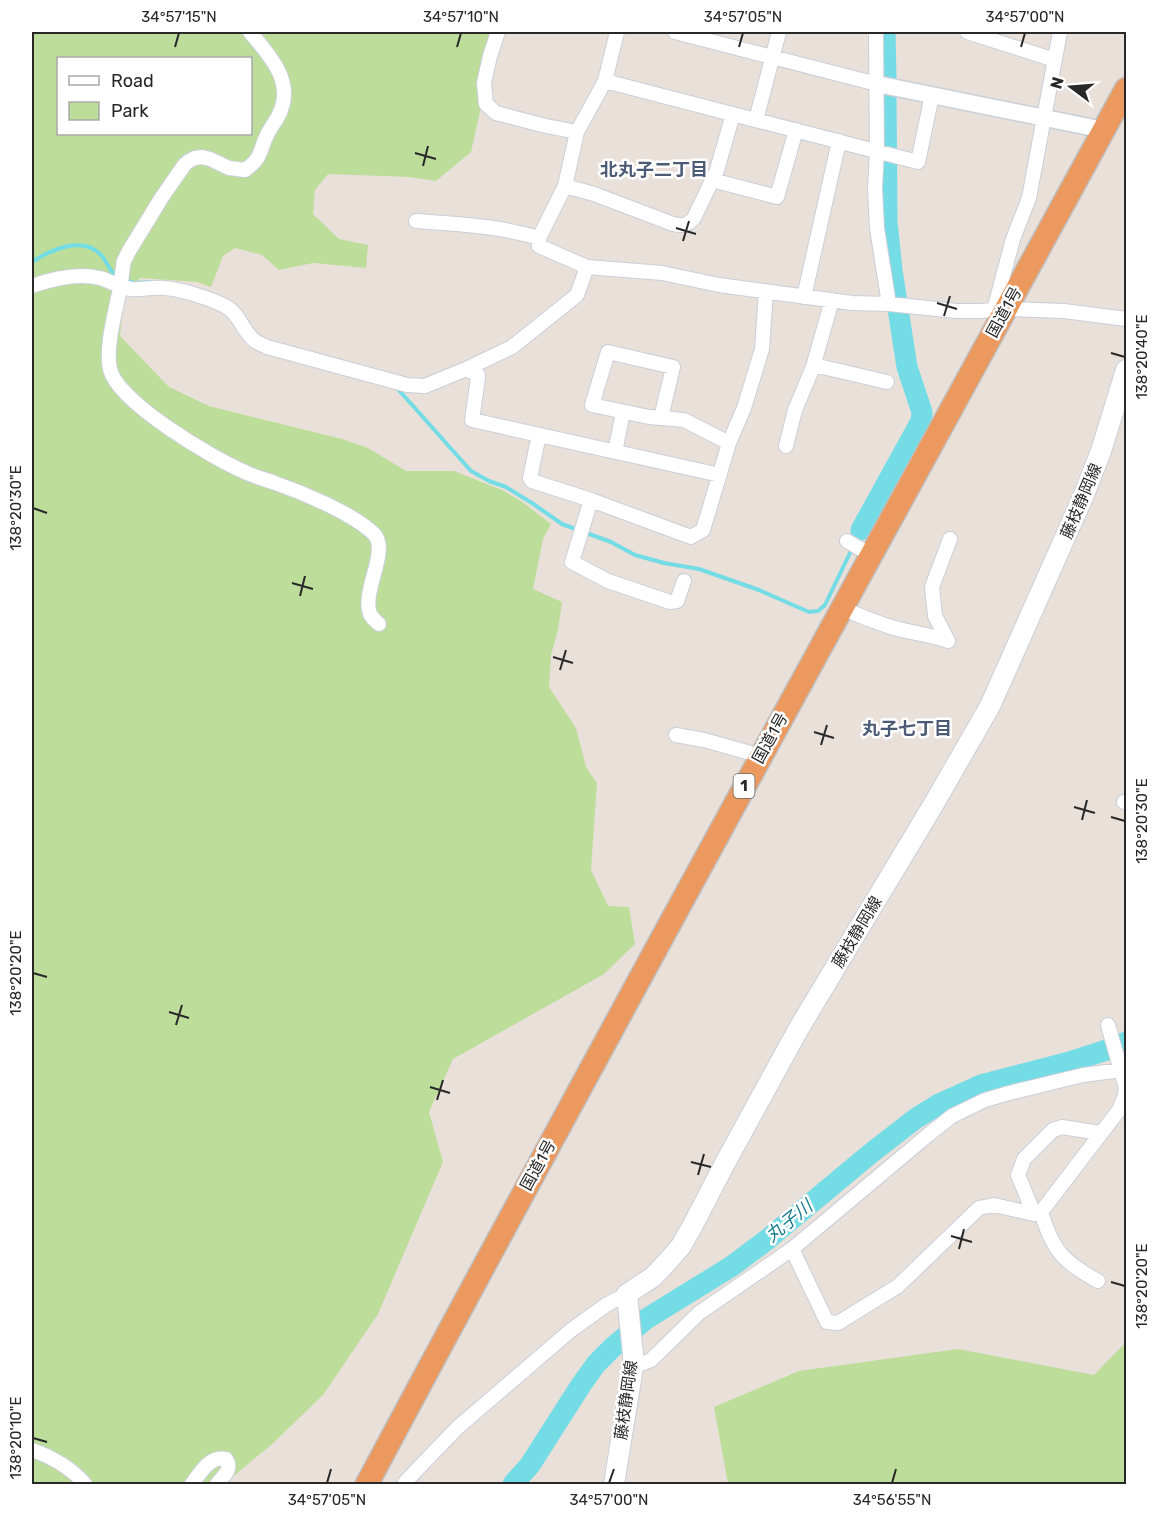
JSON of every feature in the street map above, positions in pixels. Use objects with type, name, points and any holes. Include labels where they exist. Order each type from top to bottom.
[{"type":"highway","name":"国道1号","points":[[367,1485],[492,1250],[842,608],[866,552],[1000,309],[1126,89]]},
{"type":"main road","name":"藤枝静岡線","points":[[614,1485],[633,1361],[628,1303],[668,1261],[687,1235],[800,1028],[990,706],[1087,488],[1126,370]]},
{"type":"street","points":[[250,32],[264,48],[282,78],[284,98],[281,111],[267,135],[259,157],[252,165],[245,170],[229,168],[202,157],[195,158],[185,164],[162,197],[124,261],[109,355],[110,369],[115,381],[143,408],[225,463],[326,504],[373,532],[379,544],[368,598],[371,616],[379,624]]},
{"type":"street","points":[[498,32],[484,83],[486,104],[496,113],[577,132]]},
{"type":"street","points":[[617,32],[605,81],[577,132],[565,186],[539,238],[539,246],[587,267],[662,273],[719,285],[852,303],[895,304],[956,311],[1000,309],[1064,311],[1126,319]]},
{"type":"street","points":[[675,32],[877,84],[1104,130]]},
{"type":"street","points":[[756,120],[779,32]]},
{"type":"street","points":[[876,32],[877,84],[883,152],[875,188],[877,228],[895,304]]},
{"type":"street","points":[[967,32],[1055,60]]},
{"type":"street","points":[[1000,309],[1013,239],[1029,198],[1060,32]]},
{"type":"street","points":[[605,81],[918,162],[932,95]]},
{"type":"street","points":[[565,186],[594,194],[680,226],[690,223],[717,171],[733,114]]},
{"type":"street","points":[[712,180],[777,197],[796,130]]},
{"type":"street","points":[[804,297],[839,141]]},
{"type":"street","points":[[416,221],[481,226],[539,238]]},
{"type":"street","points":[[32,286],[53,280],[95,277],[121,287],[163,288],[214,301],[233,311],[255,342],[267,347],[406,385],[425,387],[512,347],[577,295],[587,267]]},
{"type":"street","points":[[539,435],[530,478],[532,481],[691,537],[703,530],[729,443],[744,408],[762,349],[766,291]]},
{"type":"street","points":[[786,446],[797,404],[814,365],[832,300]]},
{"type":"street","points":[[661,418],[673,367],[608,352],[592,405],[649,417],[684,420],[729,443]]},
{"type":"street","points":[[814,365],[887,382]]},
{"type":"street","points":[[466,369],[478,378],[472,420],[720,475]]},
{"type":"street","points":[[615,452],[623,412]]},
{"type":"street","points":[[591,500],[572,562],[608,581],[670,602],[677,601],[684,581]]},
{"type":"street","points":[[842,608],[892,627],[936,636],[948,641],[935,616],[932,587],[950,539]]},
{"type":"street","points":[[847,541],[866,552]]},
{"type":"street","points":[[676,735],[704,740],[760,756]]},
{"type":"street","points":[[1037,1213],[1119,1110],[1125,1099],[1126,1088],[1122,1068],[1110,1029]]},
{"type":"street","points":[[633,1361],[651,1360],[699,1313],[792,1249],[928,1135],[958,1113],[985,1100],[1009,1093],[1122,1068]]},
{"type":"street","points":[[1098,1281],[1077,1270],[1059,1252],[1018,1175],[1024,1159],[1053,1130],[1062,1127],[1100,1133]]},
{"type":"street","points":[[792,1249],[827,1322],[838,1323],[898,1286],[979,1208],[994,1205],[1037,1213]]},
{"type":"street","points":[[405,1485],[457,1428],[570,1331],[606,1305],[628,1303]]},
{"type":"street","points":[[32,1450],[60,1463],[85,1485]]},
{"type":"street","points":[[192,1485],[210,1462],[215,1459],[226,1459],[228,1472],[217,1485]]},
{"type":"green space","points":[[32,32],[491,32],[481,60],[481,107],[471,152],[436,181],[410,177],[328,174],[315,190],[313,214],[339,239],[368,245],[366,268],[313,263],[279,270],[262,255],[235,248],[223,256],[211,287],[197,282],[140,278],[129,288],[124,298],[120,336],[169,387],[209,406],[342,439],[368,448],[406,471],[454,471],[502,490],[551,524],[543,539],[533,589],[562,602],[551,655],[549,687],[576,728],[586,767],[597,783],[591,870],[608,906],[629,907],[635,944],[604,974],[453,1059],[429,1112],[443,1162],[378,1314],[323,1395],[271,1445],[224,1484],[32,1484]]},
{"type":"green space","points":[[1126,1342],[1126,1484],[728,1484],[714,1407],[799,1371],[958,1349],[1094,1375]]},
{"type":"waterway","points":[[885,32],[886,77]]},
{"type":"waterway","points":[[861,530],[921,421],[922,412],[907,367],[892,270],[887,222],[886,95]]},
{"type":"waterway","points":[[32,262],[66,246],[85,246],[101,255],[113,273],[119,277]]},
{"type":"waterway","points":[[125,280],[134,283],[150,282]]},
{"type":"waterway","points":[[397,388],[471,471],[506,487],[562,524],[611,542],[635,555],[699,569],[759,590],[809,612],[818,611],[825,605],[861,530]]},
{"type":"waterway","name":"丸子川","points":[[513,1484],[530,1465],[596,1364],[613,1347],[646,1319],[732,1266],[768,1239],[915,1119],[939,1104],[981,1085],[1066,1063],[1126,1042]]},
{"type":"district","name":"北丸子二丁目","points":[[654,170]]},
{"type":"district","name":"丸子七丁目","points":[[907,729]]}]
